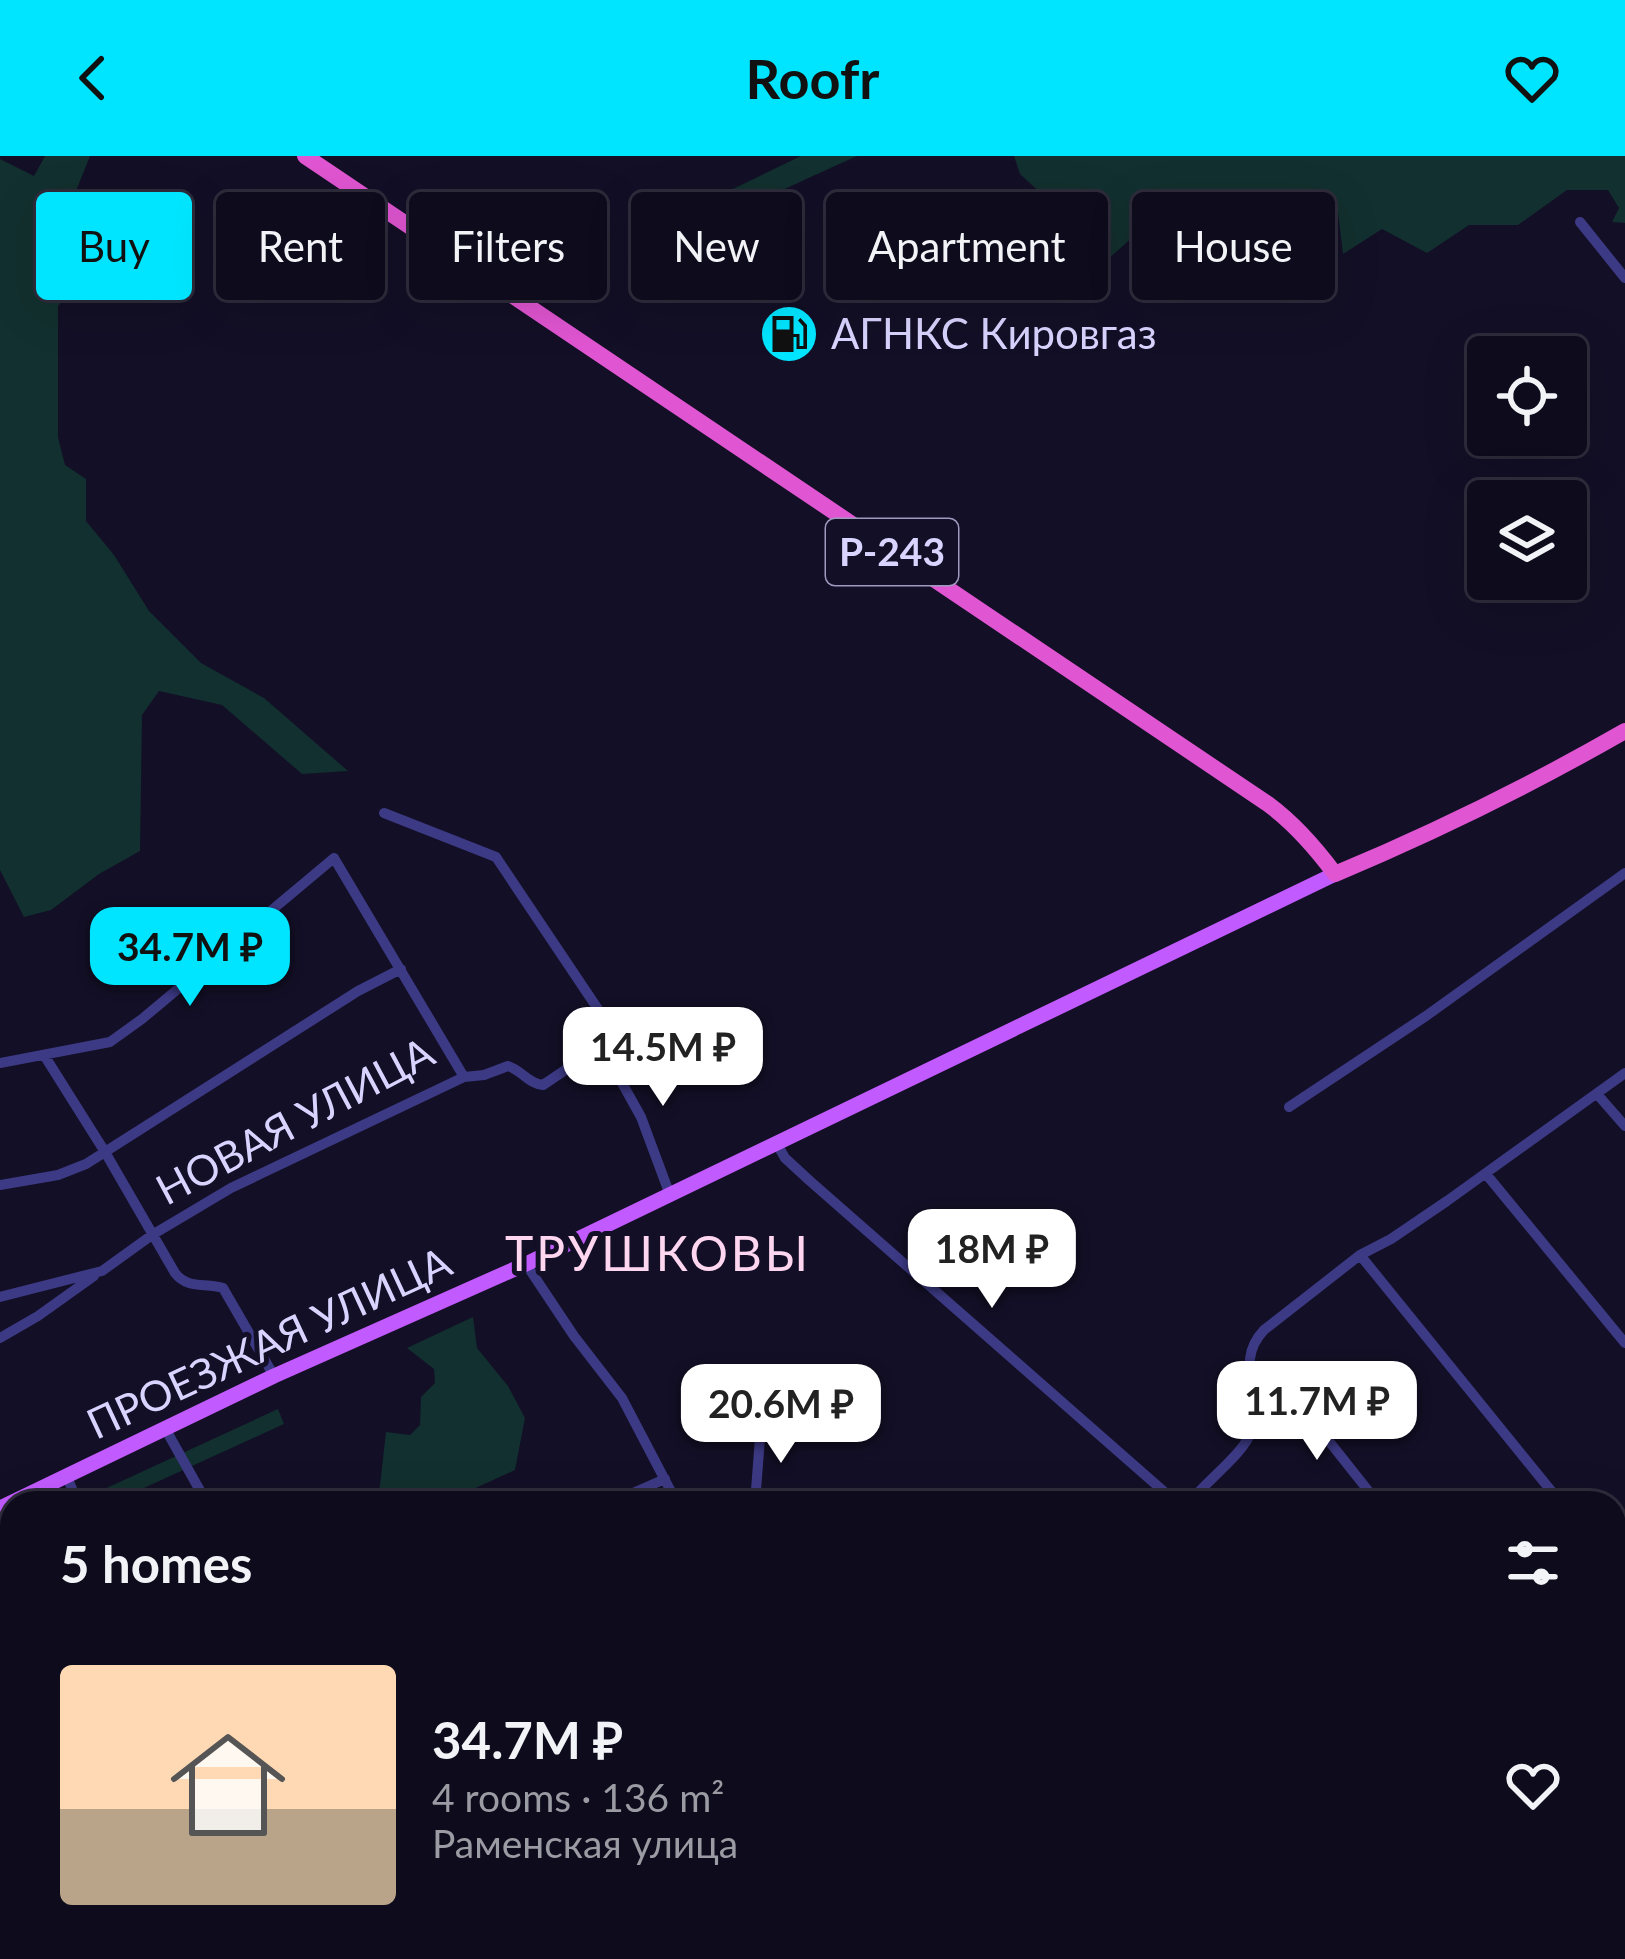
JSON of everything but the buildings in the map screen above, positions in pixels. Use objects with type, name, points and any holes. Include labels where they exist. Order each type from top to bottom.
[{"type":"highway","name":"Р-243","points":[[305,156],[1268,803],[1310,841],[1335,874]]},
{"type":"highway","points":[[1335,874],[1533,784],[1625,731]]},
{"type":"main road","name":"ПРОЕЗЖАЯ УЛИЦА","points":[[38,1491],[274,1376],[526,1264],[1335,874]]},
{"type":"street","points":[[1580,222],[1625,278]]},
{"type":"street","points":[[384,813],[496,856],[618,1039],[543,1085],[508,1066],[464,1077]]},
{"type":"street","name":"НОВАЯ УЛИЦА","points":[[0,1297],[102,1271],[231,1188],[464,1077],[334,858],[110,1042],[44,1055]]},
{"type":"street","points":[[1289,1107],[1426,1016],[1625,873]]},
{"type":"street","points":[[0,1185],[58,1175],[105,1153],[358,991],[401,969]]},
{"type":"street","points":[[602,1047],[641,1117],[670,1195]]},
{"type":"street","points":[[0,1063],[44,1055],[181,1281],[224,1288],[274,1376]]},
{"type":"street","points":[[1200,1491],[1243,1448],[1254,1424],[1250,1349],[1264,1330],[1360,1256],[1486,1174],[1625,1073]]},
{"type":"street","points":[[1597,1094],[1625,1126]]},
{"type":"street","points":[[777,1144],[810,1181],[1163,1491]]},
{"type":"street","points":[[1486,1174],[1625,1343]]},
{"type":"street","points":[[1360,1256],[1551,1491]]},
{"type":"street","points":[[526,1264],[622,1398],[671,1491]]},
{"type":"street","points":[[0,1338],[102,1271]]},
{"type":"street","points":[[1254,1424],[1305,1411],[1368,1491]]},
{"type":"street","points":[[756,1491],[761,1425]]},
{"type":"street","points":[[166,1430],[200,1491]]},
{"type":"street","points":[[67,1478],[73,1491]]},
{"type":"street","points":[[638,1491],[665,1479]]},
{"type":"green space","points":[[45,156],[90,156],[76,192],[36,192],[36,300],[64,300],[58,306],[58,437],[65,465],[86,479],[86,521],[149,611],[201,663],[264,698],[348,771],[302,774],[222,705],[159,691],[142,715],[140,851],[51,910],[24,917],[0,870],[0,159],[34,176]]},
{"type":"green space","points":[[801,156],[857,156],[778,192],[727,192]]},
{"type":"green space","points":[[1014,156],[1625,156],[1625,223],[1612,222],[1619,208],[1608,190],[1567,190],[1518,225],[1469,225],[1427,253],[1382,229],[1343,254],[1335,192],[1132,192],[1132,238],[1108,259],[1108,192],[1039,192],[1020,174]]},
{"type":"green space","points":[[473,1317],[477,1348],[508,1386],[525,1418],[515,1470],[469,1491],[379,1491],[386,1432],[410,1435],[420,1425],[421,1397],[435,1383],[434,1369],[407,1348]]},
{"type":"green space","points":[[278,1409],[284,1424],[137,1491],[100,1491]]},
{"type":"place","name":"АГНКС Кировгаз","points":[[789,334]]},
{"type":"district","name":"ТРУШКОВЫ","points":[[658,1254]]}]
